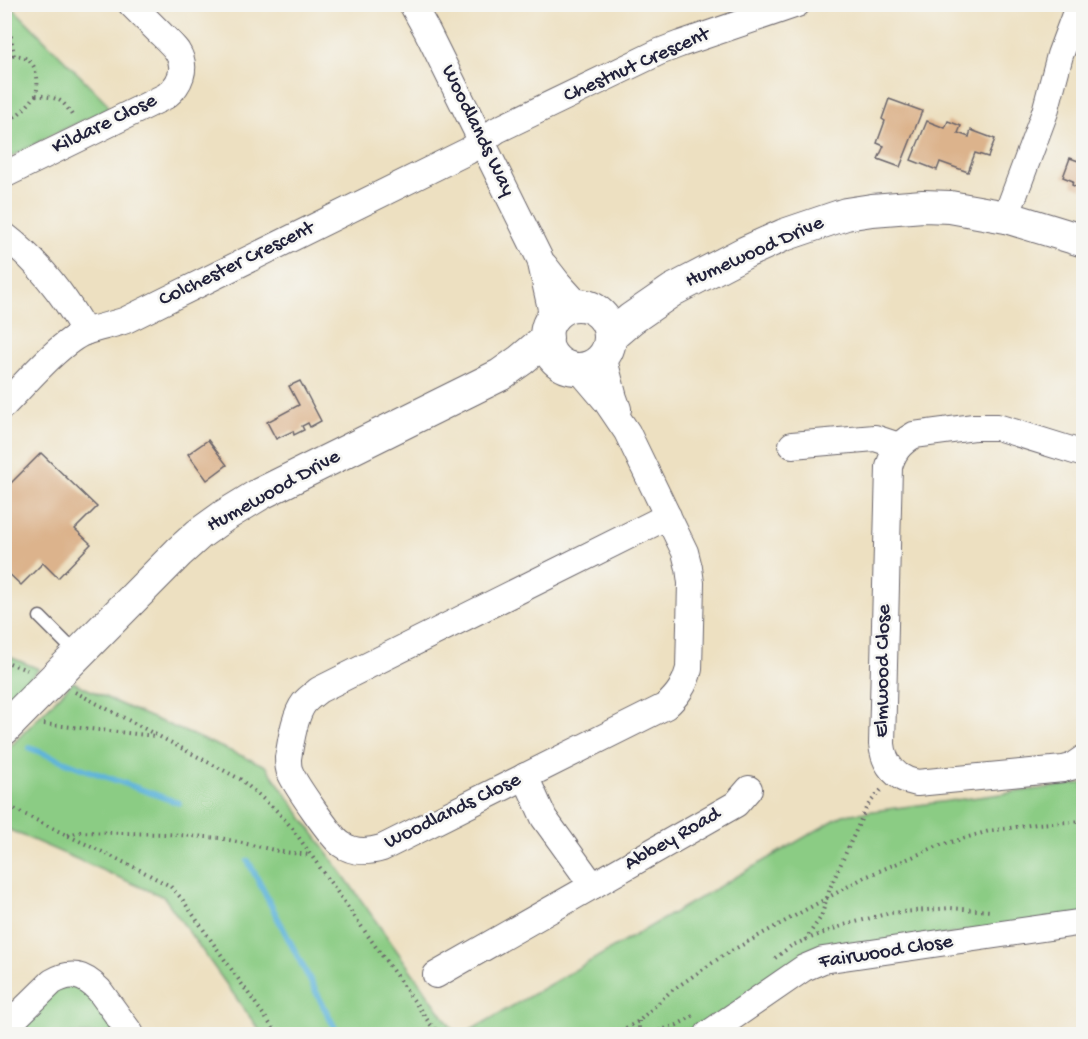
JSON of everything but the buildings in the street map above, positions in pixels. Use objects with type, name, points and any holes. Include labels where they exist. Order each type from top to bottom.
[{"type":"street","name":"Kildare Close","points":[[4,175],[166,96],[179,83],[182,66],[177,51],[131,4]]},
{"type":"street","name":"Woodlands Way","points":[[412,4],[428,31],[578,337]]},
{"type":"street","name":"Chestnut Crescent","points":[[482,141],[497,130],[659,52],[797,4]]},
{"type":"street","points":[[1006,217],[1045,112],[1060,55],[1079,4]]},
{"type":"street","name":"Colchester Crescent","points":[[4,405],[67,343],[85,332],[126,320],[468,151],[482,141]]},
{"type":"street","name":"Humewood Drive","points":[[14,719],[178,552],[224,516],[260,494],[578,337],[631,319],[672,290],[784,235],[846,214],[923,206],[976,211],[1006,217],[1083,241]]},
{"type":"street","points":[[4,235],[25,252],[47,276],[70,305],[85,332]]},
{"type":"street","name":"Woodlands Close","points":[[578,337],[614,398],[627,432],[668,516],[685,552],[691,583],[687,680],[666,706],[382,848],[353,850],[342,845],[333,837],[290,773],[288,758],[298,714],[304,703],[319,690],[668,516]]},
{"type":"street","points":[[792,445],[875,438],[899,446],[914,435],[974,427],[997,427],[1083,454]]},
{"type":"street","name":"Elmwood Close","points":[[895,773],[885,760],[882,744],[889,467],[894,452],[899,446]]},
{"type":"street","points":[[895,773],[917,783],[1063,769],[1071,767],[1083,758]]},
{"type":"street","points":[[525,776],[544,818],[593,886]]},
{"type":"street","name":"Abbey Road","points":[[436,975],[736,804],[749,789]]},
{"type":"street","name":"Fairwood Close","points":[[708,1035],[814,963],[1083,922]]},
{"type":"street","points":[[4,1029],[52,982],[61,977],[78,975],[99,990],[131,1035]]},
{"type":"lane","points":[[40,616],[77,654]]},
{"type":"path","points":[[4,26],[11,37],[14,55]]},
{"type":"path","points":[[4,55],[23,57],[32,63],[38,81],[36,95],[27,108],[4,123]]},
{"type":"path","points":[[36,95],[56,98],[65,105],[82,137]]},
{"type":"path","points":[[4,661],[80,694],[240,779],[285,818],[439,1034]]},
{"type":"path","points":[[14,719],[47,726],[159,736]]},
{"type":"path","points":[[806,940],[821,917],[827,897],[867,806],[895,773]]},
{"type":"path","points":[[4,804],[170,886],[182,899],[277,1035]]},
{"type":"path","points":[[615,1035],[639,1021],[671,991],[724,955],[865,877],[938,846],[989,831],[1037,824],[1083,821]]},
{"type":"path","points":[[68,836],[80,832],[220,838],[283,852],[312,855]]},
{"type":"path","points":[[639,1021],[639,1035]]},
{"type":"green space","points":[[9,4],[107,103],[108,109],[5,160],[4,5]]},
{"type":"green space","points":[[5,655],[39,669],[5,704]]},
{"type":"green space","points":[[73,682],[266,766],[456,1034],[262,1034],[164,897],[5,828],[5,752]]},
{"type":"green space","points":[[1083,783],[1083,915],[807,955],[692,1034],[464,1034],[843,815]]},
{"type":"green space","points":[[81,985],[123,1034],[11,1034],[53,988]]},
{"type":"waterway","points":[[30,748],[179,803]]},
{"type":"waterway","points":[[248,861],[338,1034]]}]
